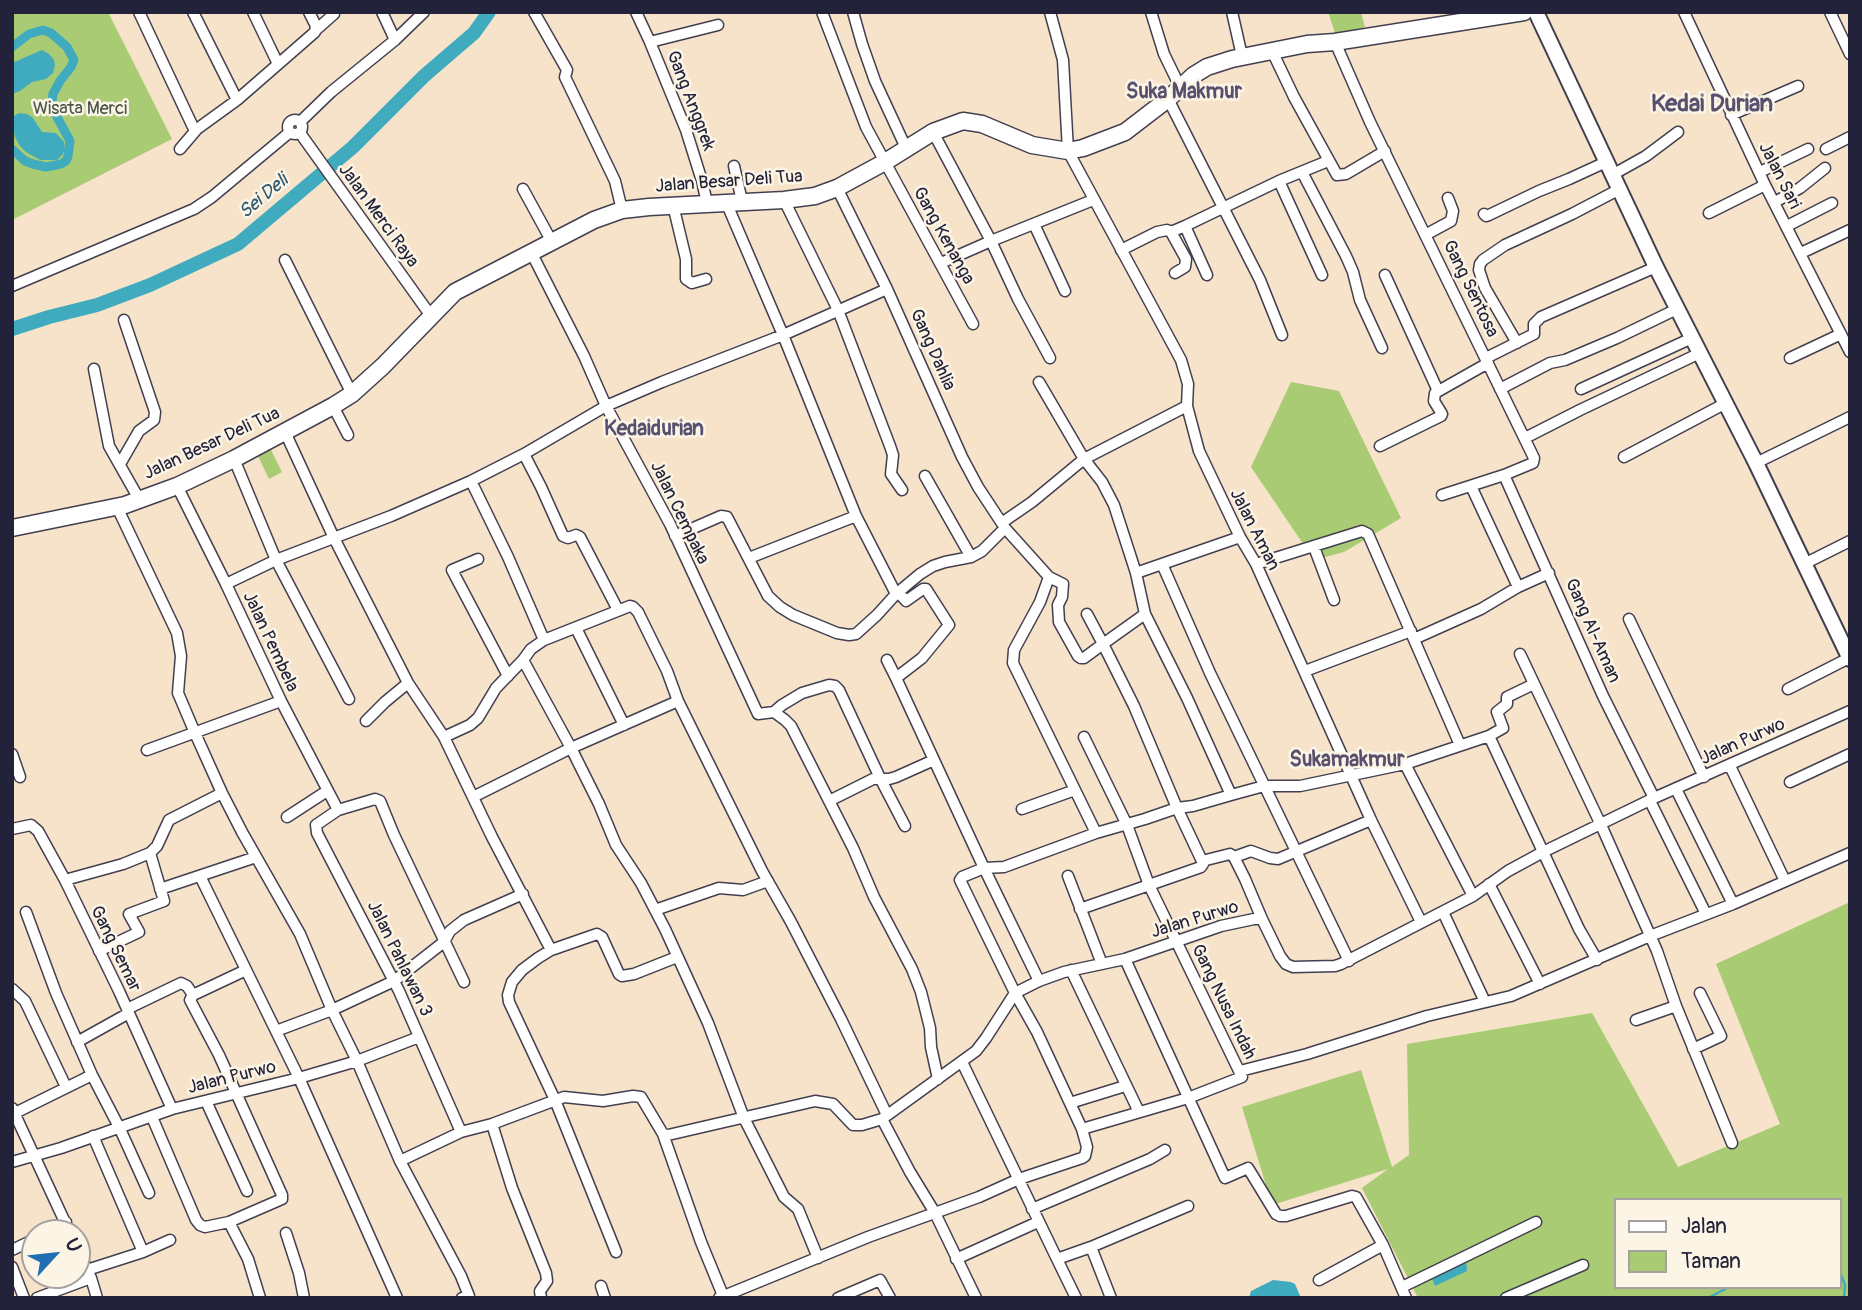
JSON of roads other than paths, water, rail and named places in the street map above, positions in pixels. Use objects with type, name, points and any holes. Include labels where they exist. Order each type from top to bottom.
[{"type":"main road","name":"Jalan Besar Deli Tua","points":[[12,528],[117,507],[177,486],[234,459],[352,394],[455,292],[594,220],[622,210],[815,196],[837,188],[933,132],[957,122],[982,124],[1032,145],[1068,151],[1125,132],[1194,75],[1207,67],[1242,56],[1524,12]]},
{"type":"street","points":[[139,12],[193,127],[197,129]]},
{"type":"street","points":[[192,12],[237,100]]},
{"type":"street","points":[[253,12],[278,64]]},
{"type":"street","points":[[309,12],[317,29]]},
{"type":"street","points":[[382,12],[395,40]]},
{"type":"street","points":[[12,286],[194,209],[297,129],[331,92],[395,40],[424,12]]},
{"type":"street","points":[[534,12],[567,70],[565,77],[615,181],[622,210]]},
{"type":"street","name":"Gang Anggrek","points":[[636,12],[686,130],[707,203]]},
{"type":"street","name":"Gang Kenanga","points":[[822,12],[866,127],[973,324]]},
{"type":"street","points":[[853,12],[875,81],[906,148]]},
{"type":"street","points":[[1049,12],[1063,60],[1068,151]]},
{"type":"street","points":[[1151,12],[1174,93],[1282,334]]},
{"type":"street","points":[[1232,12],[1242,56]]},
{"type":"street","points":[[1536,12],[1618,190],[1756,463],[1849,658],[1788,689]]},
{"type":"street","name":"Jalan Sari","points":[[1684,12],[1765,185],[1850,352]]},
{"type":"street","points":[[1830,12],[1850,54]]},
{"type":"street","points":[[180,149],[197,129],[237,100],[334,14]]},
{"type":"street","points":[[650,42],[719,25]]},
{"type":"street","name":"Gang Sentosa","points":[[1335,43],[1370,122],[1534,458],[1533,463],[1504,475],[1442,495]]},
{"type":"street","points":[[1272,51],[1335,173],[1340,176],[1385,151]]},
{"type":"street","points":[[1731,115],[1798,86]]},
{"type":"street","name":"Jalan Merci Raya","points":[[297,129],[431,316]]},
{"type":"street","points":[[933,132],[1050,358]]},
{"type":"street","points":[[1484,214],[1489,215],[1569,179],[1646,156],[1678,132]]},
{"type":"street","points":[[1826,149],[1850,137]]},
{"type":"street","points":[[1760,172],[1808,149]]},
{"type":"street","name":"Jalan Aman","points":[[1068,151],[1181,360],[1188,384],[1188,406],[1199,451],[1240,537],[1256,564],[1371,820],[1421,922]]},
{"type":"street","points":[[1121,250],[1157,232],[1171,232],[1185,226],[1328,160]]},
{"type":"street","points":[[734,166],[734,202],[783,335],[856,516],[897,593],[906,601],[926,589],[949,626],[922,658],[896,678]]},
{"type":"street","points":[[1775,202],[1800,188],[1825,168]]},
{"type":"street","points":[[1302,172],[1346,256],[1360,300],[1382,348]]},
{"type":"street","points":[[1279,181],[1322,275]]},
{"type":"street","points":[[1709,213],[1765,185]]},
{"type":"street","name":"Gang Dahlia","points":[[837,188],[887,289],[962,457],[1004,525],[1049,577]]},
{"type":"street","points":[[523,189],[552,242]]},
{"type":"street","points":[[1517,343],[1485,288],[1479,270],[1480,264],[1498,248],[1618,190]]},
{"type":"street","points":[[1425,235],[1451,221],[1453,211],[1448,198]]},
{"type":"street","points":[[784,200],[838,310],[890,446],[891,474],[902,490]]},
{"type":"street","points":[[941,263],[1093,200]]},
{"type":"street","points":[[1787,226],[1832,203]]},
{"type":"street","points":[[673,205],[686,260],[687,279],[692,283],[706,279]]},
{"type":"street","points":[[1034,224],[1065,291]]},
{"type":"street","points":[[1185,226],[1207,275]]},
{"type":"street","points":[[1801,254],[1850,230]]},
{"type":"street","points":[[1171,232],[1186,259],[1185,267],[1175,273]]},
{"type":"street","name":"Jalan Cempaka","points":[[531,252],[584,356],[606,406],[662,509],[758,714],[774,712]]},
{"type":"street","points":[[285,260],[352,394]]},
{"type":"street","points":[[1380,446],[1442,415],[1434,401],[1438,390],[1534,334],[1534,324],[1541,317],[1656,267]]},
{"type":"street","points":[[1385,275],[1438,390]]},
{"type":"street","points":[[226,583],[471,481],[524,454],[606,406],[783,335],[887,289]]},
{"type":"street","points":[[1500,388],[1550,363],[1565,360],[1617,338],[1677,309]]},
{"type":"street","points":[[120,464],[139,430],[154,420],[155,412],[124,320]]},
{"type":"street","points":[[1790,358],[1841,334]]},
{"type":"street","points":[[1581,389],[1692,338]]},
{"type":"street","points":[[1525,438],[1700,353]]},
{"type":"street","points":[[94,369],[110,446],[139,499]]},
{"type":"street","points":[[1039,382],[1114,505],[1136,573],[1145,614],[1231,795]]},
{"type":"street","points":[[1624,457],[1726,403]]},
{"type":"street","points":[[333,406],[348,435]]},
{"type":"street","points":[[675,536],[726,516],[732,523],[765,592],[780,607],[837,633],[856,634],[920,574],[933,566],[971,557],[982,551],[1004,525],[1084,459],[1188,406]]},
{"type":"street","points":[[1756,463],[1850,417]]},
{"type":"street","points":[[285,432],[334,538],[408,683],[444,737],[551,950]]},
{"type":"street","points":[[524,454],[564,536],[580,537],[618,610]]},
{"type":"street","points":[[234,459],[276,560],[349,699]]},
{"type":"street","name":"Gang Al-Aman","points":[[1504,475],[1603,696],[1706,914]]},
{"type":"street","points":[[925,476],[971,557]]},
{"type":"street","points":[[471,481],[544,640]]},
{"type":"street","name":"Jalan Pembela","points":[[177,486],[281,701],[338,810]]},
{"type":"street","points":[[1471,486],[1518,587]]},
{"type":"street","points":[[117,507],[177,634],[181,656],[178,693],[195,733],[222,793],[300,934],[400,1161],[461,1276],[465,1297]]},
{"type":"street","points":[[749,558],[856,516]]},
{"type":"street","points":[[1256,564],[1362,531],[1368,534],[1460,746]]},
{"type":"street","points":[[1136,573],[1240,537]]},
{"type":"street","points":[[1804,564],[1850,541]]},
{"type":"street","points":[[1314,547],[1334,600]]},
{"type":"street","points":[[478,559],[452,570],[508,676]]},
{"type":"street","points":[[1162,564],[1210,673],[1349,961]]},
{"type":"street","points":[[1305,671],[1413,635],[1480,609],[1549,573]]},
{"type":"street","points":[[1097,833],[1013,663],[1014,650],[1040,603],[1049,577],[1062,584],[1062,597],[1058,605],[1059,622],[1078,656],[1084,658],[1145,614]]},
{"type":"street","points":[[444,737],[470,725],[478,718],[489,698],[531,649],[544,640],[630,606],[638,612],[667,671],[678,701],[813,965],[885,1117],[976,1298]]},
{"type":"street","points":[[1080,909],[1201,867],[1203,864],[1134,706],[1087,614]]},
{"type":"street","points":[[1629,619],[1704,777]]},
{"type":"street","points":[[576,628],[624,725]]},
{"type":"street","points":[[1520,654],[1661,960],[1676,1006],[1732,1143]]},
{"type":"street","points":[[523,660],[571,748],[616,845],[655,910],[708,1023],[744,1118],[784,1197],[798,1209],[818,1258]]},
{"type":"street","points":[[887,660],[1039,981]]},
{"type":"street","points":[[366,721],[408,683]]},
{"type":"street","points":[[400,1161],[461,1132],[492,1124],[570,1096],[603,1101],[641,1097],[663,1134],[722,1297],[868,1237],[1019,1179],[1083,1158],[1087,1147],[1082,1129],[1037,1032],[960,880],[962,877],[984,868],[1004,867],[1097,833],[1177,808],[1264,786],[1300,786],[1405,764],[1460,746],[1503,728],[1497,712],[1507,704],[1507,697],[1534,684]]},
{"type":"street","points":[[905,826],[835,686],[829,685],[802,693],[774,712],[791,726],[912,969],[930,1028],[938,1079]]},
{"type":"street","points":[[147,750],[281,701]]},
{"type":"street","points":[[473,797],[571,748],[678,701]]},
{"type":"street","name":"Jalan Purwo","points":[[1015,993],[1071,970],[1125,959],[1221,926],[1254,919],[1262,919],[1286,964],[1293,967],[1335,966],[1473,896],[1508,871],[1543,852],[1850,711]]},
{"type":"street","points":[[1489,736],[1579,929],[1597,960]]},
{"type":"street","name":"Gang Nusa Indah","points":[[1084,737],[1127,825],[1149,886],[1241,1074]]},
{"type":"street","points":[[12,754],[20,778]]},
{"type":"street","points":[[1790,782],[1850,754]]},
{"type":"street","points":[[830,801],[873,779],[896,777],[934,760]]},
{"type":"street","points":[[1405,764],[1473,896]]},
{"type":"street","points":[[1730,766],[1785,881]]},
{"type":"street","points":[[1676,789],[1733,904]]},
{"type":"street","points":[[1022,809],[1075,790]]},
{"type":"street","points":[[287,817],[327,791]]},
{"type":"street","points":[[65,880],[123,864],[150,853],[157,846],[169,820],[222,793]]},
{"type":"street","points":[[338,810],[375,799],[380,802],[464,982]]},
{"type":"street","name":"Jalan Pahlawan 3","points":[[338,810],[315,828],[394,981],[461,1132]]},
{"type":"street","points":[[1234,857],[1251,851],[1275,859],[1298,852],[1371,820]]},
{"type":"street","name":"Gang Semar","points":[[12,829],[27,824],[35,828],[65,880],[172,1109]]},
{"type":"street","points":[[99,951],[139,932],[130,914],[164,901],[150,853]]},
{"type":"street","points":[[1082,1129],[1188,1098],[1241,1074],[1427,1016],[1511,996],[1850,853]]},
{"type":"street","points":[[1202,861],[1230,854],[1234,857],[1262,919]]},
{"type":"street","points":[[160,889],[256,857]]},
{"type":"street","points":[[200,876],[299,1078],[397,1298]]},
{"type":"street","points":[[1068,876],[1102,964]]},
{"type":"street","points":[[655,910],[719,888],[743,890],[768,881]]},
{"type":"street","points":[[1489,884],[1540,984]]},
{"type":"street","points":[[276,1031],[332,1010],[394,981],[444,942],[450,931],[464,920],[523,894]]},
{"type":"street","points":[[26,912],[77,1042],[149,1193]]},
{"type":"street","points":[[1443,912],[1485,1002]]},
{"type":"street","points":[[616,1252],[555,1100],[508,995],[512,982],[522,970],[551,950],[598,934],[602,937],[619,974],[625,977],[677,957]]},
{"type":"street","points":[[1125,959],[1225,1178],[1248,1168],[1276,1214],[1280,1216],[1354,1196],[1382,1245],[1406,1298]]},
{"type":"street","points":[[192,996],[246,970]]},
{"type":"street","points":[[1071,970],[1139,1112]]},
{"type":"street","points":[[77,1042],[181,983],[187,986],[192,996],[190,1002],[219,1055],[283,1198],[229,1222],[205,1227],[198,1223],[152,1117]]},
{"type":"street","points":[[12,989],[25,1000],[66,1087]]},
{"type":"street","points":[[663,1134],[815,1101],[833,1104],[853,1125],[862,1125],[885,1117],[976,1051],[1015,993]]},
{"type":"street","points":[[1693,1049],[1721,1036],[1700,993]]},
{"type":"street","points":[[1636,1020],[1676,1006]]},
{"type":"street","name":"Jalan Purwo","points":[[12,1162],[120,1129],[172,1109],[357,1061],[419,1037]]},
{"type":"street","points":[[962,1062],[1076,1298]]},
{"type":"street","points":[[65,1219],[13,1110],[92,1075]]},
{"type":"street","points":[[1070,1103],[1125,1086]]},
{"type":"street","points":[[206,1101],[247,1191]]},
{"type":"street","points":[[492,1124],[512,1188],[546,1273],[547,1281],[540,1291],[541,1298]]},
{"type":"street","points":[[93,1136],[143,1252]]},
{"type":"street","points":[[1032,1209],[1150,1159],[1165,1150]]},
{"type":"street","points":[[1057,1259],[1188,1206]]},
{"type":"street","points":[[229,1222],[248,1259],[260,1298]]},
{"type":"street","points":[[956,1259],[1038,1222]]},
{"type":"street","points":[[1402,1287],[1536,1222]]},
{"type":"street","points":[[286,1233],[304,1298]]},
{"type":"street","points":[[91,1273],[170,1240]]},
{"type":"street","points":[[1319,1280],[1382,1245]]},
{"type":"street","points":[[1091,1247],[1111,1298]]},
{"type":"street","points":[[1506,1298],[1583,1265]]},
{"type":"street","points":[[12,1267],[24,1298]]},
{"type":"street","points":[[91,1280],[97,1298]]},
{"type":"street","points":[[838,1298],[880,1280],[890,1298]]},
{"type":"street","points":[[601,1286],[605,1298]]},
{"type":"street","points":[[37,1298],[56,1289]]},
{"type":"water","points":[[42,50],[54,60],[53,73],[46,79],[32,82],[12,94],[12,63]]},
{"type":"water","points":[[19,113],[33,118],[42,132],[56,133],[64,142],[65,150],[57,160],[40,160],[20,146],[13,128],[14,116]]},
{"type":"water","points":[[1466,1259],[1467,1271],[1435,1286],[1431,1275]]},
{"type":"water","points":[[1273,1280],[1295,1284],[1301,1298],[1249,1298],[1251,1291]]},
{"type":"waterway","name":"Sei Deli","points":[[12,329],[97,305],[150,285],[238,244],[353,147],[424,76],[474,33],[489,12]]},
{"type":"waterway","points":[[12,47],[29,34],[43,30],[51,33],[67,47],[74,60],[53,94],[52,101],[70,141],[66,161],[46,167],[25,161],[12,149]]},
{"type":"waterway","points":[[1841,1275],[1845,1285],[1844,1298]]},
{"type":"waterway","points":[[1708,1298],[1725,1289]]},
{"type":"district","name":"Suka Makmur","points":[[1184,93]]},
{"type":"district","name":"Kedai Durian","points":[[1712,105]]},
{"type":"district","name":"Kedaidurian","points":[[654,430]]},
{"type":"district","name":"Sukamakmur","points":[[1347,761]]},
{"type":"park label","name":"Wisata Merci","points":[[80,109]]}]
